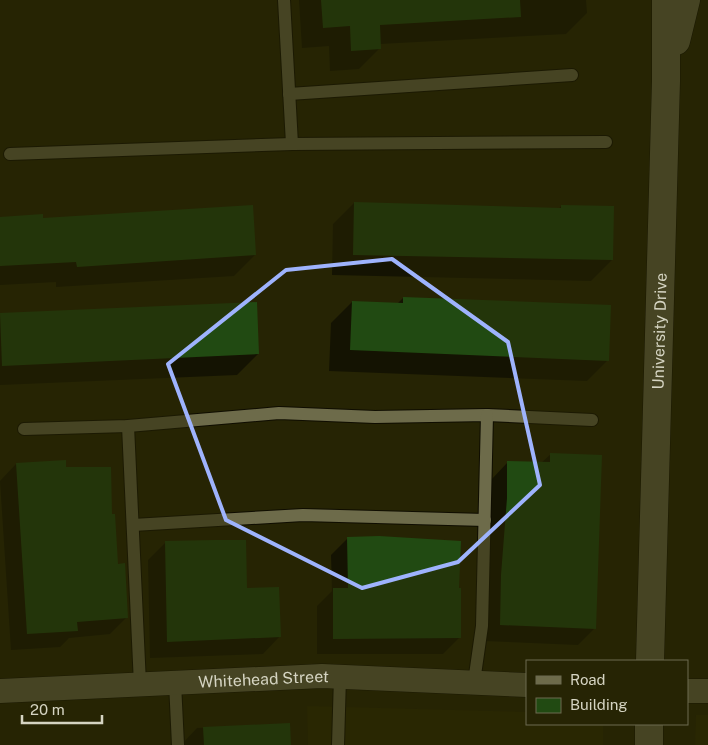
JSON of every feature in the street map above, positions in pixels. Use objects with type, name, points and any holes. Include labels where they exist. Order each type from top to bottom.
[{"type":"street","name":"University Drive","points":[[650,660],[666,81],[666,0]]},
{"type":"street","points":[[666,81],[686,0]]},
{"type":"street","name":"Whitehead Street","points":[[0,691],[322,676],[526,685]]},
{"type":"street","points":[[688,691],[708,692]]},
{"type":"street","points":[[649,725],[649,745]]},
{"type":"lane","points":[[284,0],[292,144]]},
{"type":"lane","points":[[289,94],[572,75]]},
{"type":"lane","points":[[10,154],[292,144],[606,142]]},
{"type":"lane","points":[[24,430],[128,426],[279,413],[375,417],[487,416],[592,420]]},
{"type":"lane","points":[[474,682],[482,626],[487,416]]},
{"type":"lane","points":[[128,426],[140,684]]},
{"type":"lane","points":[[132,525],[303,515],[485,520]]},
{"type":"lane","points":[[338,745],[340,676]]},
{"type":"lane","points":[[175,683],[178,745]]},
{"type":"highlighted area","points":[[392,259],[508,342],[540,485],[458,562],[362,588],[226,520],[168,364],[286,270]]},
{"type":"shaded area","points":[[307,706],[526,712],[526,725],[603,725],[603,745],[308,745]]},
{"type":"shaded area","points":[[696,715],[708,715],[708,745],[695,745]]},
{"type":"building","points":[[321,0],[520,0],[521,17],[380,25],[381,49],[351,51],[350,26],[323,28]]},
{"type":"building","points":[[354,202],[561,208],[561,205],[614,206],[613,260],[353,255]]},
{"type":"building","points":[[253,205],[256,255],[77,267],[76,262],[0,266],[0,217],[43,214],[43,218]]},
{"type":"building","points":[[403,297],[611,305],[609,361],[350,350],[352,301],[403,303]]},
{"type":"building","points":[[257,302],[259,354],[2,366],[0,313]]},
{"type":"building","points":[[550,453],[602,455],[596,629],[500,625],[501,575],[507,498],[507,461],[550,462]]},
{"type":"building","points":[[66,460],[66,467],[111,467],[112,514],[115,514],[118,564],[125,563],[128,618],[77,622],[78,631],[27,634],[16,463]]},
{"type":"building","points":[[379,536],[461,541],[459,588],[461,588],[461,638],[333,639],[333,588],[348,588],[347,537]]},
{"type":"building","points":[[246,540],[247,588],[279,587],[281,637],[167,642],[165,541]]},
{"type":"building","points":[[290,723],[291,745],[204,745],[203,727]]}]
